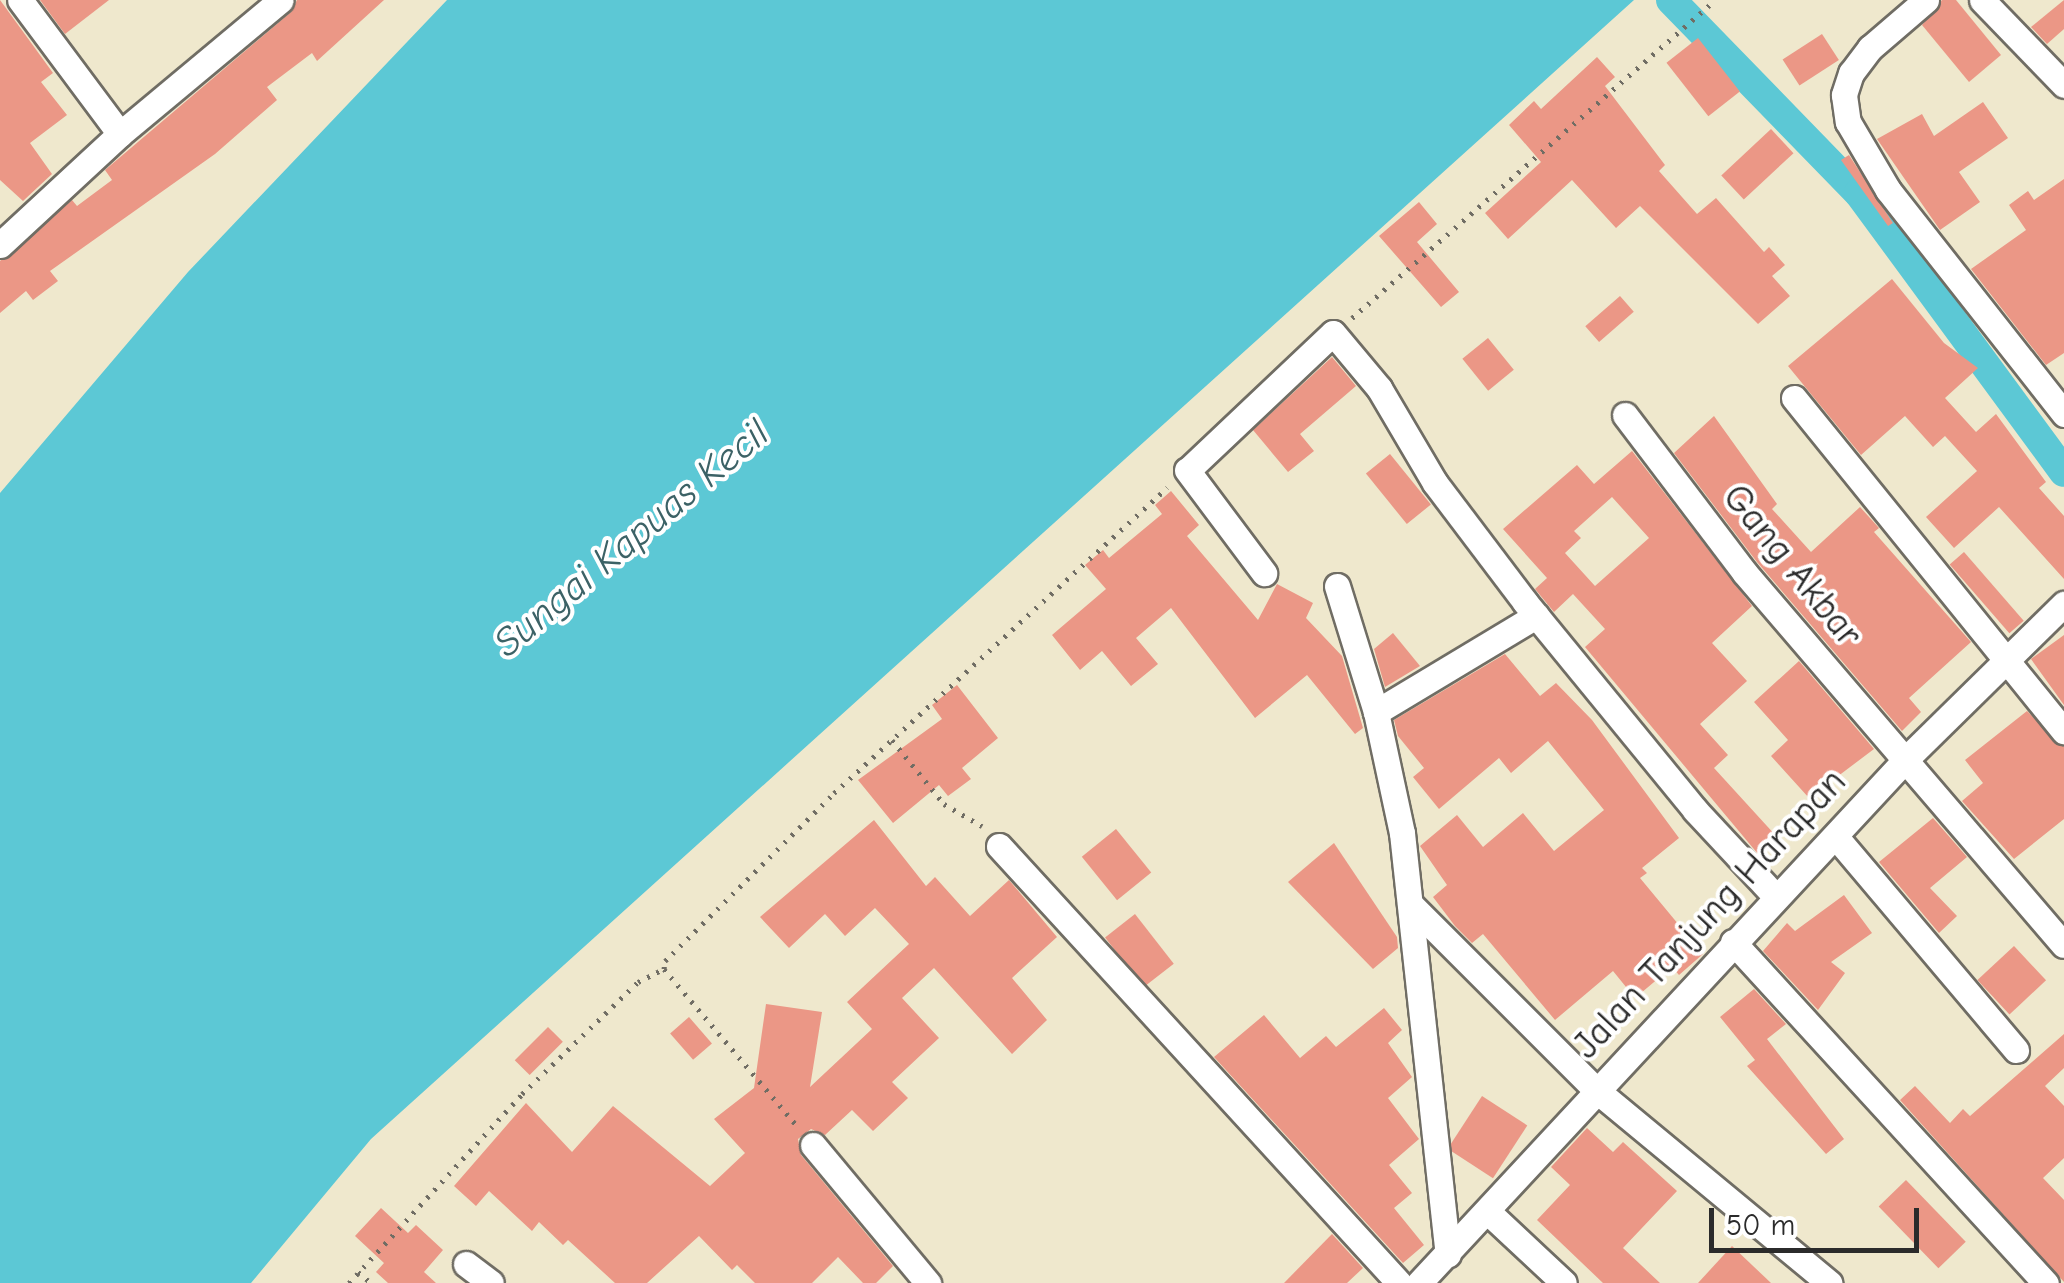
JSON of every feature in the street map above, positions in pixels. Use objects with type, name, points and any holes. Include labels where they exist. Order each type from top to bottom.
[{"type":"street","points":[[20,0],[113,127]]},
{"type":"street","points":[[0,245],[113,127],[281,0]]},
{"type":"street","points":[[1926,0],[1870,48],[1852,72],[1844,96],[1848,122],[1888,190],[2059,398]]},
{"type":"street","points":[[1982,0],[2064,85]]},
{"type":"street","points":[[1264,574],[1188,470],[1334,334],[1379,388],[1436,484],[1536,616],[1695,810],[1776,897]]},
{"type":"street","points":[[1794,398],[2064,731]]},
{"type":"street","name":"Gang Akbar","points":[[1625,415],[1744,572],[2064,945]]},
{"type":"street","points":[[1337,586],[1376,712],[1412,906],[1448,1254]]},
{"type":"street","name":"Jalan Tanjung Harapan","points":[[1419,1283],[1904,760],[2064,604]]},
{"type":"street","points":[[1376,712],[1536,616]]},
{"type":"street","points":[[1836,837],[2016,1050]]},
{"type":"street","points":[[999,846],[1398,1283]]},
{"type":"street","points":[[1412,906],[1596,1090],[1828,1283]]},
{"type":"street","points":[[1734,942],[2046,1283]]},
{"type":"street","points":[[813,1145],[928,1283]]},
{"type":"street","points":[[1487,1211],[1564,1283]]},
{"type":"street","points":[[466,1264],[491,1283]]},
{"type":"path","points":[[1334,334],[1710,4]]},
{"type":"path","points":[[813,1145],[664,969],[665,960],[892,740],[1188,470]]},
{"type":"path","points":[[892,740],[944,804],[973,816],[999,846]]},
{"type":"path","points":[[349,1283],[522,1094],[638,982],[664,969]]},
{"type":"path","points":[[358,1272],[371,1283]]},
{"type":"water","name":"Sungai Kapuas Kecil","points":[[447,0],[1634,0],[371,1139],[251,1283],[0,1283],[0,493],[188,272]]},
{"type":"building","points":[[0,0],[53,73],[41,82],[67,115],[30,143],[52,174],[23,201],[0,180]]},
{"type":"building","points":[[40,0],[109,0],[65,34]]},
{"type":"building","points":[[297,0],[384,0],[317,61],[312,53],[267,87],[277,100],[215,154],[50,271],[58,281],[33,300],[26,291],[0,313],[0,261],[72,200],[77,206],[112,180],[105,170],[291,12]]},
{"type":"building","points":[[1942,0],[1956,0],[2001,55],[1969,82],[1922,25]]},
{"type":"building","points":[[2064,0],[2064,29],[2047,44],[2031,27]]},
{"type":"building","points":[[1822,34],[1839,60],[1799,86],[1783,60]]},
{"type":"building","points":[[1698,38],[1740,92],[1708,116],[1666,63]]},
{"type":"building","points":[[1597,57],[1615,77],[1605,86],[1665,165],[1659,171],[1697,214],[1716,198],[1764,252],[1769,247],[1785,265],[1772,276],[1790,296],[1758,324],[1640,206],[1616,228],[1572,180],[1508,239],[1485,213],[1541,162],[1509,125],[1534,101],[1541,109]]},
{"type":"building","points":[[1983,102],[2008,138],[1959,172],[1980,202],[1940,230],[1877,139],[1922,114],[1934,136]]},
{"type":"building","points":[[1771,129],[1794,153],[1744,200],[1721,175]]},
{"type":"building","points":[[1849,155],[1893,223],[1888,226],[1841,160]]},
{"type":"building","points":[[2064,179],[2064,353],[2046,365],[1971,269],[2026,230],[2009,205],[2028,191],[2034,200]]},
{"type":"building","points":[[1419,202],[1437,224],[1417,242],[1459,292],[1441,307],[1379,236]]},
{"type":"building","points":[[1892,279],[1944,343],[1978,368],[1945,398],[1976,432],[1996,414],[2046,482],[2039,488],[2064,516],[2064,579],[1999,507],[1954,548],[1926,517],[1977,471],[1945,436],[1933,447],[1905,416],[1861,455],[1788,366]]},
{"type":"building","points":[[1620,296],[1634,312],[1599,342],[1585,326]]},
{"type":"building","points":[[1488,338],[1514,370],[1488,391],[1462,359]]},
{"type":"building","points":[[1332,357],[1356,386],[1300,434],[1314,451],[1288,472],[1253,430]]},
{"type":"building","points":[[1714,416],[1777,504],[1772,509],[1811,552],[1860,507],[1879,528],[1874,532],[1971,642],[1909,698],[1921,712],[1902,731],[1757,562],[1674,453]]},
{"type":"building","points":[[1632,451],[1752,606],[1712,643],[1747,681],[1700,724],[1728,755],[1714,768],[1777,837],[1758,854],[1585,647],[1605,629],[1573,594],[1554,612],[1535,589],[1547,578],[1503,529],[1577,465],[1594,484]],"holes":[[[1612,497],[1649,538],[1595,586],[1565,553],[1581,538],[1574,531]]]},
{"type":"building","points":[[1390,454],[1431,505],[1407,524],[1366,474]]},
{"type":"building","points":[[1171,491],[1199,525],[1187,536],[1258,620],[1277,584],[1313,603],[1306,618],[1342,656],[1363,728],[1355,734],[1307,675],[1255,718],[1171,608],[1136,638],[1158,664],[1131,686],[1102,651],[1080,670],[1052,635],[1106,589],[1085,565],[1103,550],[1109,558],[1162,514],[1155,505]]},
{"type":"building","points":[[1964,552],[2024,621],[2009,633],[1950,564]]},
{"type":"building","points":[[1393,633],[1420,666],[1385,687],[1374,649]]},
{"type":"building","points":[[2064,635],[2064,705],[2031,659]]},
{"type":"building","points":[[1505,654],[1540,696],[1556,683],[1592,720],[1679,838],[1642,868],[1647,873],[1640,878],[1703,954],[1679,975],[1672,967],[1635,998],[1613,971],[1555,1020],[1483,934],[1472,943],[1455,926],[1433,897],[1447,885],[1420,846],[1457,815],[1483,847],[1523,813],[1554,851],[1604,810],[1548,741],[1511,773],[1499,758],[1439,809],[1413,777],[1424,768],[1398,736],[1394,720]]},
{"type":"building","points":[[1799,661],[1874,749],[1809,798],[1771,756],[1788,740],[1754,702]]},
{"type":"building","points":[[957,685],[998,738],[962,768],[971,779],[948,796],[939,785],[893,823],[858,780],[942,719],[932,705]]},
{"type":"building","points":[[2027,711],[2064,747],[2064,819],[2014,859],[1962,801],[1983,783],[1965,760]]},
{"type":"building","points":[[1933,818],[1967,857],[1930,888],[1957,916],[1939,933],[1879,862]]},
{"type":"building","points":[[874,820],[926,886],[935,877],[970,916],[1009,880],[1057,937],[1012,978],[1047,1020],[1012,1054],[934,968],[902,998],[939,1038],[892,1082],[908,1098],[873,1131],[852,1110],[825,1135],[811,1129],[798,1139],[801,1155],[893,1266],[876,1283],[863,1283],[838,1257],[812,1283],[755,1283],[737,1265],[732,1270],[699,1236],[647,1283],[615,1283],[568,1240],[563,1245],[539,1222],[532,1231],[489,1191],[476,1206],[454,1186],[526,1103],[572,1152],[613,1106],[710,1186],[745,1153],[714,1119],[754,1088],[766,1004],[822,1012],[810,1087],[872,1029],[847,1002],[909,944],[875,908],[845,936],[825,914],[789,948],[760,917]]},
{"type":"building","points":[[1116,829],[1151,873],[1117,900],[1082,857]]},
{"type":"building","points":[[1334,843],[1397,937],[1398,948],[1373,969],[1288,882]]},
{"type":"building","points":[[1844,895],[1872,933],[1831,962],[1845,973],[1818,1010],[1763,951],[1787,923],[1795,931]]},
{"type":"building","points":[[1135,914],[1174,964],[1144,987],[1105,937]]},
{"type":"building","points":[[2014,946],[2046,980],[2009,1014],[1977,980]]},
{"type":"building","points":[[1754,989],[1786,1024],[1767,1039],[1844,1139],[1826,1154],[1747,1066],[1755,1060],[1720,1017]]},
{"type":"building","points":[[1384,1008],[1402,1030],[1388,1043],[1412,1077],[1388,1098],[1419,1139],[1389,1165],[1412,1193],[1394,1208],[1424,1245],[1403,1263],[1214,1057],[1264,1015],[1300,1058],[1326,1036],[1336,1047]]},
{"type":"building","points":[[689,1017],[712,1043],[693,1060],[670,1033]]},
{"type":"building","points":[[548,1027],[563,1042],[530,1075],[515,1060]]},
{"type":"building","points":[[2064,1034],[2064,1068],[2045,1086],[2064,1106],[2064,1158],[2043,1178],[2064,1200],[2064,1282],[1900,1100],[1915,1086],[1950,1123],[1963,1109],[1970,1116]]},
{"type":"building","points":[[1482,1096],[1527,1125],[1493,1178],[1448,1149]]},
{"type":"building","points":[[1587,1128],[1613,1152],[1623,1142],[1677,1191],[1623,1248],[1660,1283],[1603,1283],[1537,1220],[1570,1185],[1551,1167]]},
{"type":"building","points":[[1906,1180],[1966,1242],[1938,1268],[1879,1206]]},
{"type":"building","points":[[381,1208],[408,1233],[416,1225],[443,1250],[424,1272],[436,1283],[388,1283],[376,1272],[384,1263],[355,1236]]},
{"type":"building","points":[[1332,1234],[1363,1268],[1347,1283],[1284,1283]]},
{"type":"building","points":[[1732,1246],[1771,1283],[1698,1283]]},
{"type":"waterway","points":[[1671,0],[1859,193],[2064,472]]}]
